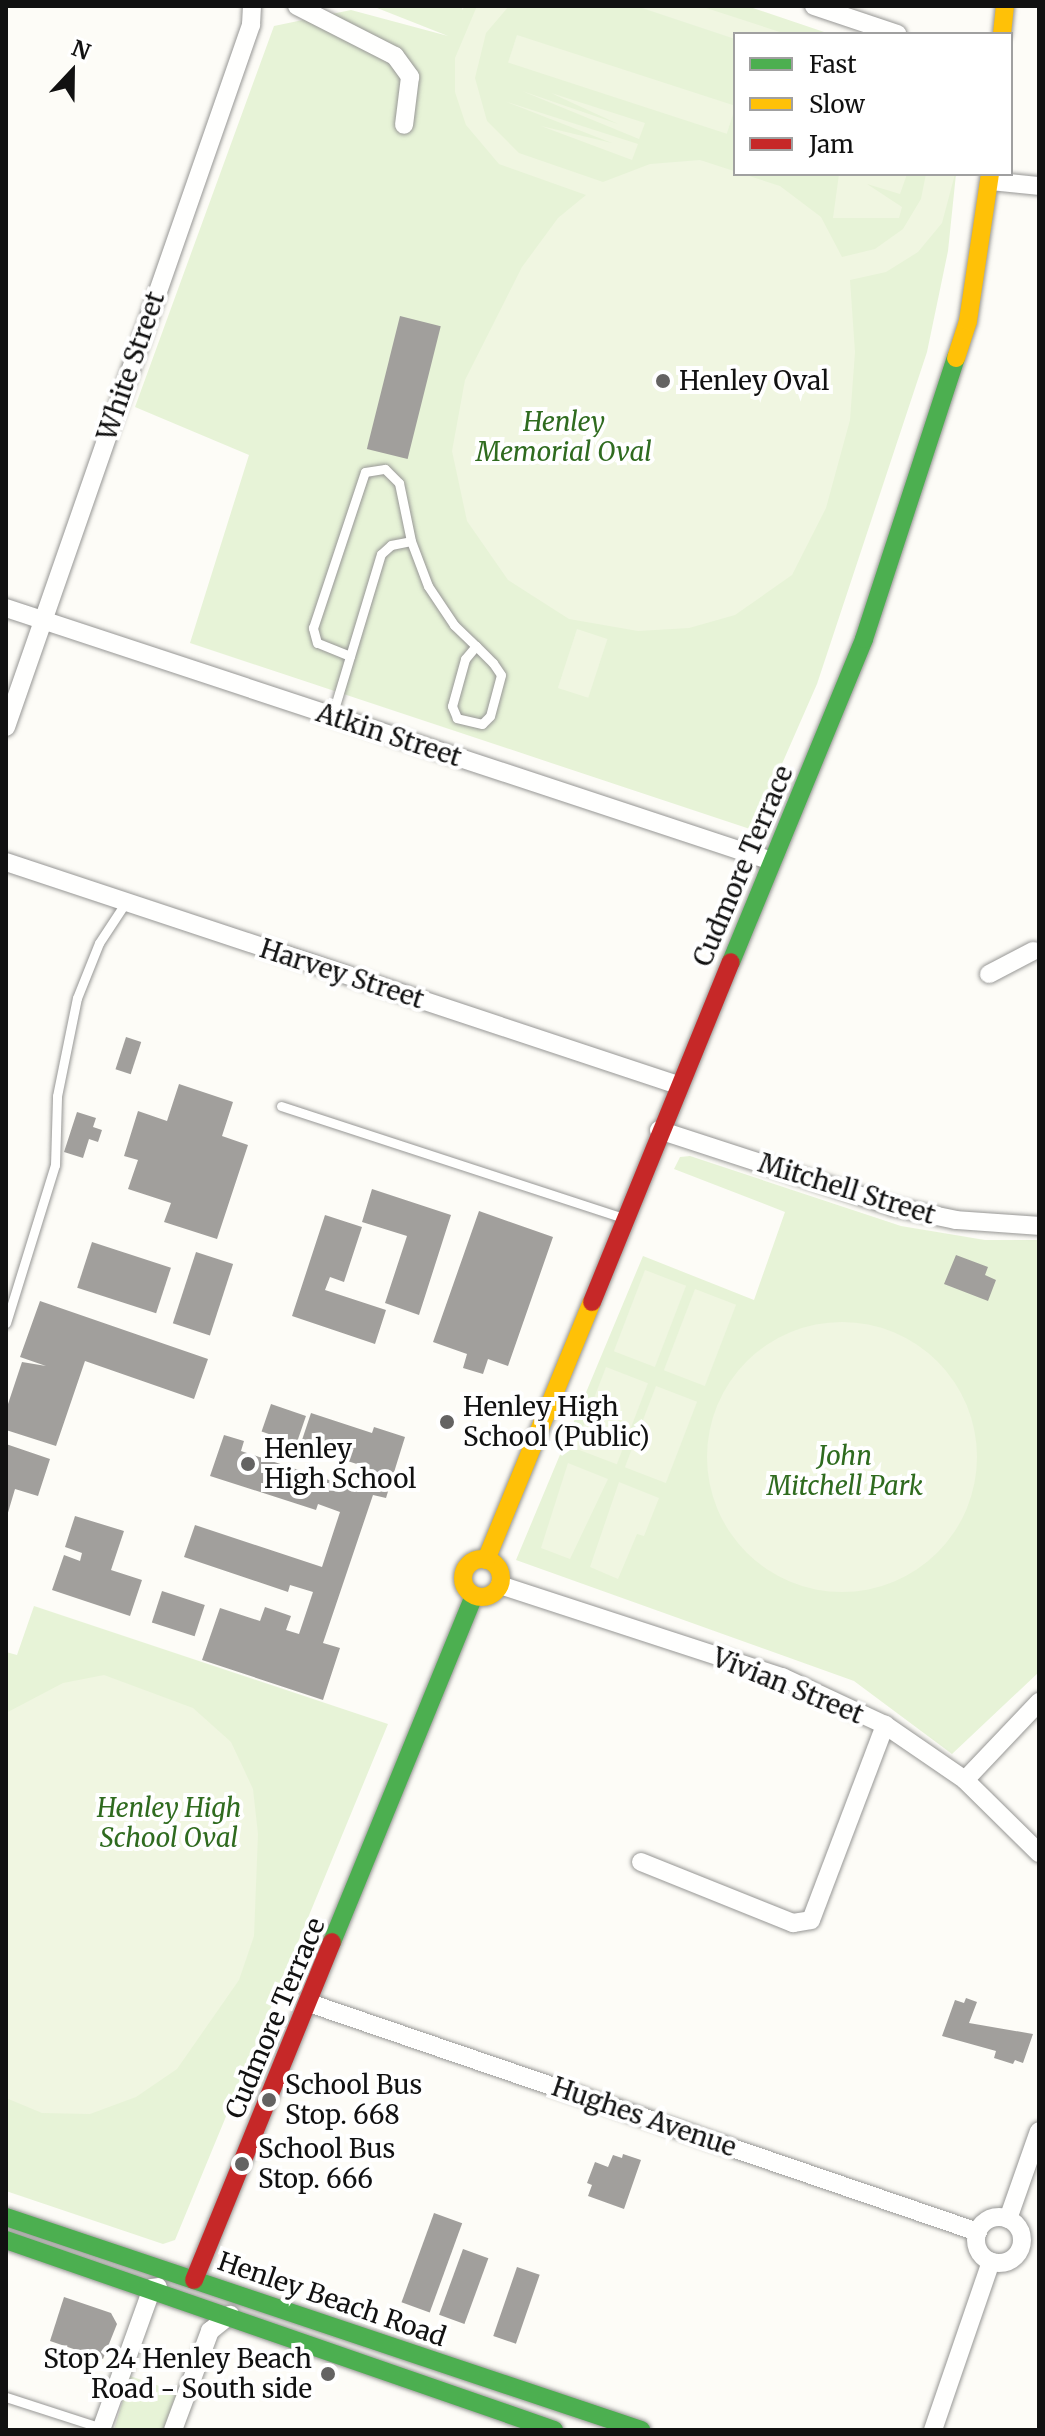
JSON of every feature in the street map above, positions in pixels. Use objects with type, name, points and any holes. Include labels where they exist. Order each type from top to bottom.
[{"type":"street","name":"White Street","points":[[6,727],[251,25],[252,6]]},
{"type":"street","points":[[297,6],[395,56],[410,77],[404,125]]},
{"type":"street","points":[[814,6],[891,32]]},
{"type":"street","points":[[1002,32],[1005,6]]},
{"type":"street","points":[[990,177],[1039,186]]},
{"type":"street","name":"Cudmore Terrace","points":[[486,1560],[659,1130],[864,639],[968,321],[990,177]]},
{"type":"street","name":"Atkin Street","points":[[6,608],[772,861]]},
{"type":"street","name":"Harvey Street","points":[[6,862],[678,1085]]},
{"type":"street","points":[[989,974],[1037,946]]},
{"type":"street","name":"Mitchell Street","points":[[659,1130],[894,1207],[956,1220],[1039,1226]]},
{"type":"street","points":[[486,1560],[496,1566],[500,1585],[491,1595],[474,1596],[464,1586],[464,1572],[474,1561],[486,1560]]},
{"type":"street","name":"Vivian Street","points":[[500,1585],[782,1677],[885,1725],[965,1780],[1039,1853]]},
{"type":"street","name":"Cudmore Terrace","points":[[194,2280],[474,1596]]},
{"type":"street","points":[[965,1780],[1039,1702]]},
{"type":"street","points":[[641,1862],[793,1923],[811,1920],[885,1725]]},
{"type":"street","name":"Hughes Avenue","points":[[309,2003],[978,2232]]},
{"type":"street","points":[[1008,2219],[1039,2131]]},
{"type":"street","name":"Henley Beach Road","points":[[6,2217],[641,2430]]},
{"type":"street","points":[[990,2219],[1008,2219],[1021,2232],[1030,2251],[1010,2261],[991,2262],[978,2251],[978,2232],[990,2219]]},
{"type":"street","name":"Henley Beach Road","points":[[6,2240],[230,2315],[554,2430]]},
{"type":"street","points":[[933,2430],[991,2262]]},
{"type":"street","points":[[101,2429],[152,2288],[194,2280]]},
{"type":"street","points":[[201,2305],[210,2331]]},
{"type":"street","points":[[173,2430],[210,2331],[230,2315]]},
{"type":"street","points":[[580,2430],[586,2411]]},
{"type":"lane","points":[[350,656],[317,643],[313,628],[365,472],[385,469],[399,483],[411,541],[428,586],[501,675],[490,716],[482,724],[457,718],[452,706],[465,659],[476,646]]},
{"type":"lane","points":[[332,716],[381,554],[391,545],[411,541]]},
{"type":"lane","points":[[6,1323],[55,1165],[57,1096],[77,998],[99,943],[126,902]]},
{"type":"lane","points":[[281,1106],[624,1218]]},
{"type":"lane","points":[[6,2397],[101,2429]]},
{"type":"green space","name":"Henley Memorial Oval","points":[[372,6],[463,6],[462,10],[465,6],[747,6],[824,32],[733,32],[733,176],[956,176],[948,251],[927,352],[817,684],[753,830],[190,643],[249,455],[135,407],[274,26],[351,10],[448,36]]},
{"type":"green space","name":"Henley Oval","points":[[477,6],[509,6],[486,33],[475,78],[487,121],[519,153],[603,182],[650,164],[700,160],[733,171],[733,176],[749,176],[780,186],[821,217],[842,257],[875,249],[903,229],[921,199],[926,176],[954,176],[942,223],[918,252],[886,272],[850,280],[855,352],[850,420],[826,508],[792,575],[735,615],[689,628],[638,631],[569,619],[508,580],[467,521],[452,451],[465,380],[522,267],[558,218],[586,195],[499,164],[466,125],[455,92],[455,58]]},
{"type":"green space","points":[[636,6],[700,6],[780,32],[733,32],[733,38]]},
{"type":"green space","points":[[517,35],[733,105],[733,115],[727,134],[508,63]]},
{"type":"green space","points":[[522,91],[618,124],[551,93],[645,123],[639,139]]},
{"type":"green space","points":[[504,101],[638,144],[632,160],[541,126],[612,143]]},
{"type":"green space","points":[[839,176],[906,176],[900,194],[867,184],[902,207],[899,218],[833,218]]},
{"type":"green space","points":[[577,629],[607,639],[588,698],[558,688]]},
{"type":"green space","name":"John Mitchell Park","points":[[690,1156],[901,1226],[985,1240],[1039,1240],[1039,1672],[952,1754],[854,1681],[516,1560],[643,1256],[754,1300],[785,1212],[674,1169],[680,1157]]},
{"type":"green space","points":[[645,1270],[686,1286],[655,1367],[614,1351]]},
{"type":"green space","points":[[695,1289],[736,1305],[705,1386],[664,1370]]},
{"type":"green space","points":[[842,1322],[894,1332],[938,1361],[967,1405],[977,1457],[967,1509],[938,1553],[894,1582],[842,1592],[790,1582],[746,1553],[717,1509],[707,1457],[717,1405],[746,1361],[790,1332]]},
{"type":"green space","points":[[606,1367],[648,1383],[617,1464],[575,1448]]},
{"type":"green space","points":[[656,1386],[697,1402],[666,1483],[625,1467]]},
{"type":"green space","points":[[568,1463],[608,1479],[570,1559],[541,1548]]},
{"type":"green space","points":[[619,1482],[659,1498],[644,1536],[637,1534],[618,1579],[590,1567]]},
{"type":"green space","name":"Henley High School Oval","points":[[34,1606],[388,1724],[175,2240],[163,2244],[6,2191],[6,1652],[17,1655]]},
{"type":"green space","points":[[104,1675],[193,1708],[231,1742],[253,1789],[258,1834],[254,1936],[239,1980],[177,2069],[136,2097],[90,2114],[42,2113],[6,2098],[6,1713],[63,1683]]},
{"type":"green space","points":[[130,2376],[177,2392],[163,2430],[114,2430]]},
{"type":"building","points":[[400,316],[441,326],[408,459],[367,449]]},
{"type":"building","points":[[126,1037],[141,1042],[131,1074],[115,1069]]},
{"type":"building","points":[[179,1084],[233,1102],[222,1136],[248,1145],[217,1239],[164,1222],[171,1203],[128,1189],[138,1160],[124,1156],[138,1111],[167,1121]]},
{"type":"building","points":[[77,1112],[96,1118],[93,1127],[102,1130],[98,1142],[89,1139],[83,1158],[64,1152]]},
{"type":"building","points":[[372,1189],[451,1215],[419,1315],[385,1303],[407,1236],[362,1222]]},
{"type":"building","points":[[479,1211],[553,1237],[508,1366],[488,1359],[483,1374],[463,1368],[467,1354],[433,1342]]},
{"type":"building","points":[[325,1215],[362,1227],[344,1282],[330,1277],[325,1290],[386,1310],[375,1344],[292,1316]]},
{"type":"building","points":[[92,1242],[171,1268],[156,1313],[77,1288]]},
{"type":"building","points":[[196,1252],[233,1264],[210,1335],[173,1323]]},
{"type":"building","points":[[956,1255],[988,1267],[985,1275],[996,1280],[988,1301],[944,1284]]},
{"type":"building","points":[[40,1301],[208,1359],[194,1399],[85,1361],[56,1446],[6,1430],[6,1410],[22,1362],[46,1366],[20,1357]]},
{"type":"building","points":[[271,1404],[306,1416],[297,1443],[262,1431]]},
{"type":"building","points":[[311,1413],[372,1433],[374,1427],[405,1437],[386,1498],[373,1495],[323,1643],[340,1648],[323,1700],[202,1660],[220,1608],[260,1621],[265,1607],[291,1616],[286,1630],[299,1634],[313,1592],[290,1585],[288,1592],[184,1557],[195,1525],[322,1567],[340,1512],[318,1504],[316,1510],[210,1476],[224,1435],[244,1441],[241,1451],[353,1488],[360,1465],[300,1446]]},
{"type":"building","points":[[6,1444],[50,1459],[38,1496],[15,1489],[7,1516]]},
{"type":"building","points":[[75,1516],[124,1531],[111,1570],[142,1580],[130,1616],[52,1590],[64,1555],[80,1561],[82,1553],[65,1547]]},
{"type":"building","points":[[162,1591],[205,1605],[195,1636],[152,1622]]},
{"type":"building","points":[[966,1998],[977,2002],[969,2023],[1033,2034],[1023,2063],[1015,2060],[1013,2064],[994,2058],[996,2051],[942,2036],[955,2000],[964,2003]]},
{"type":"building","points":[[623,2154],[641,2160],[624,2209],[588,2196],[592,2185],[587,2183],[595,2162],[608,2167],[613,2155],[622,2158]]},
{"type":"building","points":[[434,2213],[462,2223],[430,2313],[402,2302]]},
{"type":"building","points":[[463,2249],[488,2258],[464,2324],[439,2315]]},
{"type":"building","points":[[517,2267],[540,2275],[516,2344],[493,2336]]},
{"type":"building","points":[[64,2297],[111,2313],[117,2324],[103,2359],[50,2341]]},
{"type":"traffic: fast","points":[[731,962],[864,639],[956,358]]},
{"type":"traffic: fast","points":[[332,1942],[474,1596]]},
{"type":"traffic: fast","points":[[6,2217],[641,2430]]},
{"type":"traffic: fast","points":[[6,2240],[554,2430]]},
{"type":"traffic: slow","points":[[1002,32],[1005,6]]},
{"type":"traffic: slow","points":[[956,358],[968,321],[990,176]]},
{"type":"traffic: slow","points":[[486,1560],[592,1302]]},
{"type":"traffic: slow","points":[[482,1559],[495,1565],[501,1578],[495,1591],[482,1597],[469,1591],[463,1578],[469,1565],[482,1559]]},
{"type":"traffic: jam","points":[[592,1302],[731,962]]},
{"type":"traffic: jam","points":[[194,2280],[332,1942]]},
{"type":"place","name":"Henley Oval","points":[[663,381]]},
{"type":"place","name":"Henley High School (Public)","points":[[447,1422]]},
{"type":"place","name":"Henley High School","points":[[248,1464]]},
{"type":"place","name":"School Bus Stop. 668","points":[[269,2100]]},
{"type":"place","name":"School Bus Stop. 666","points":[[242,2164]]},
{"type":"place","name":"Stop 24 Henley Beach Road - South side","points":[[328,2374]]}]
